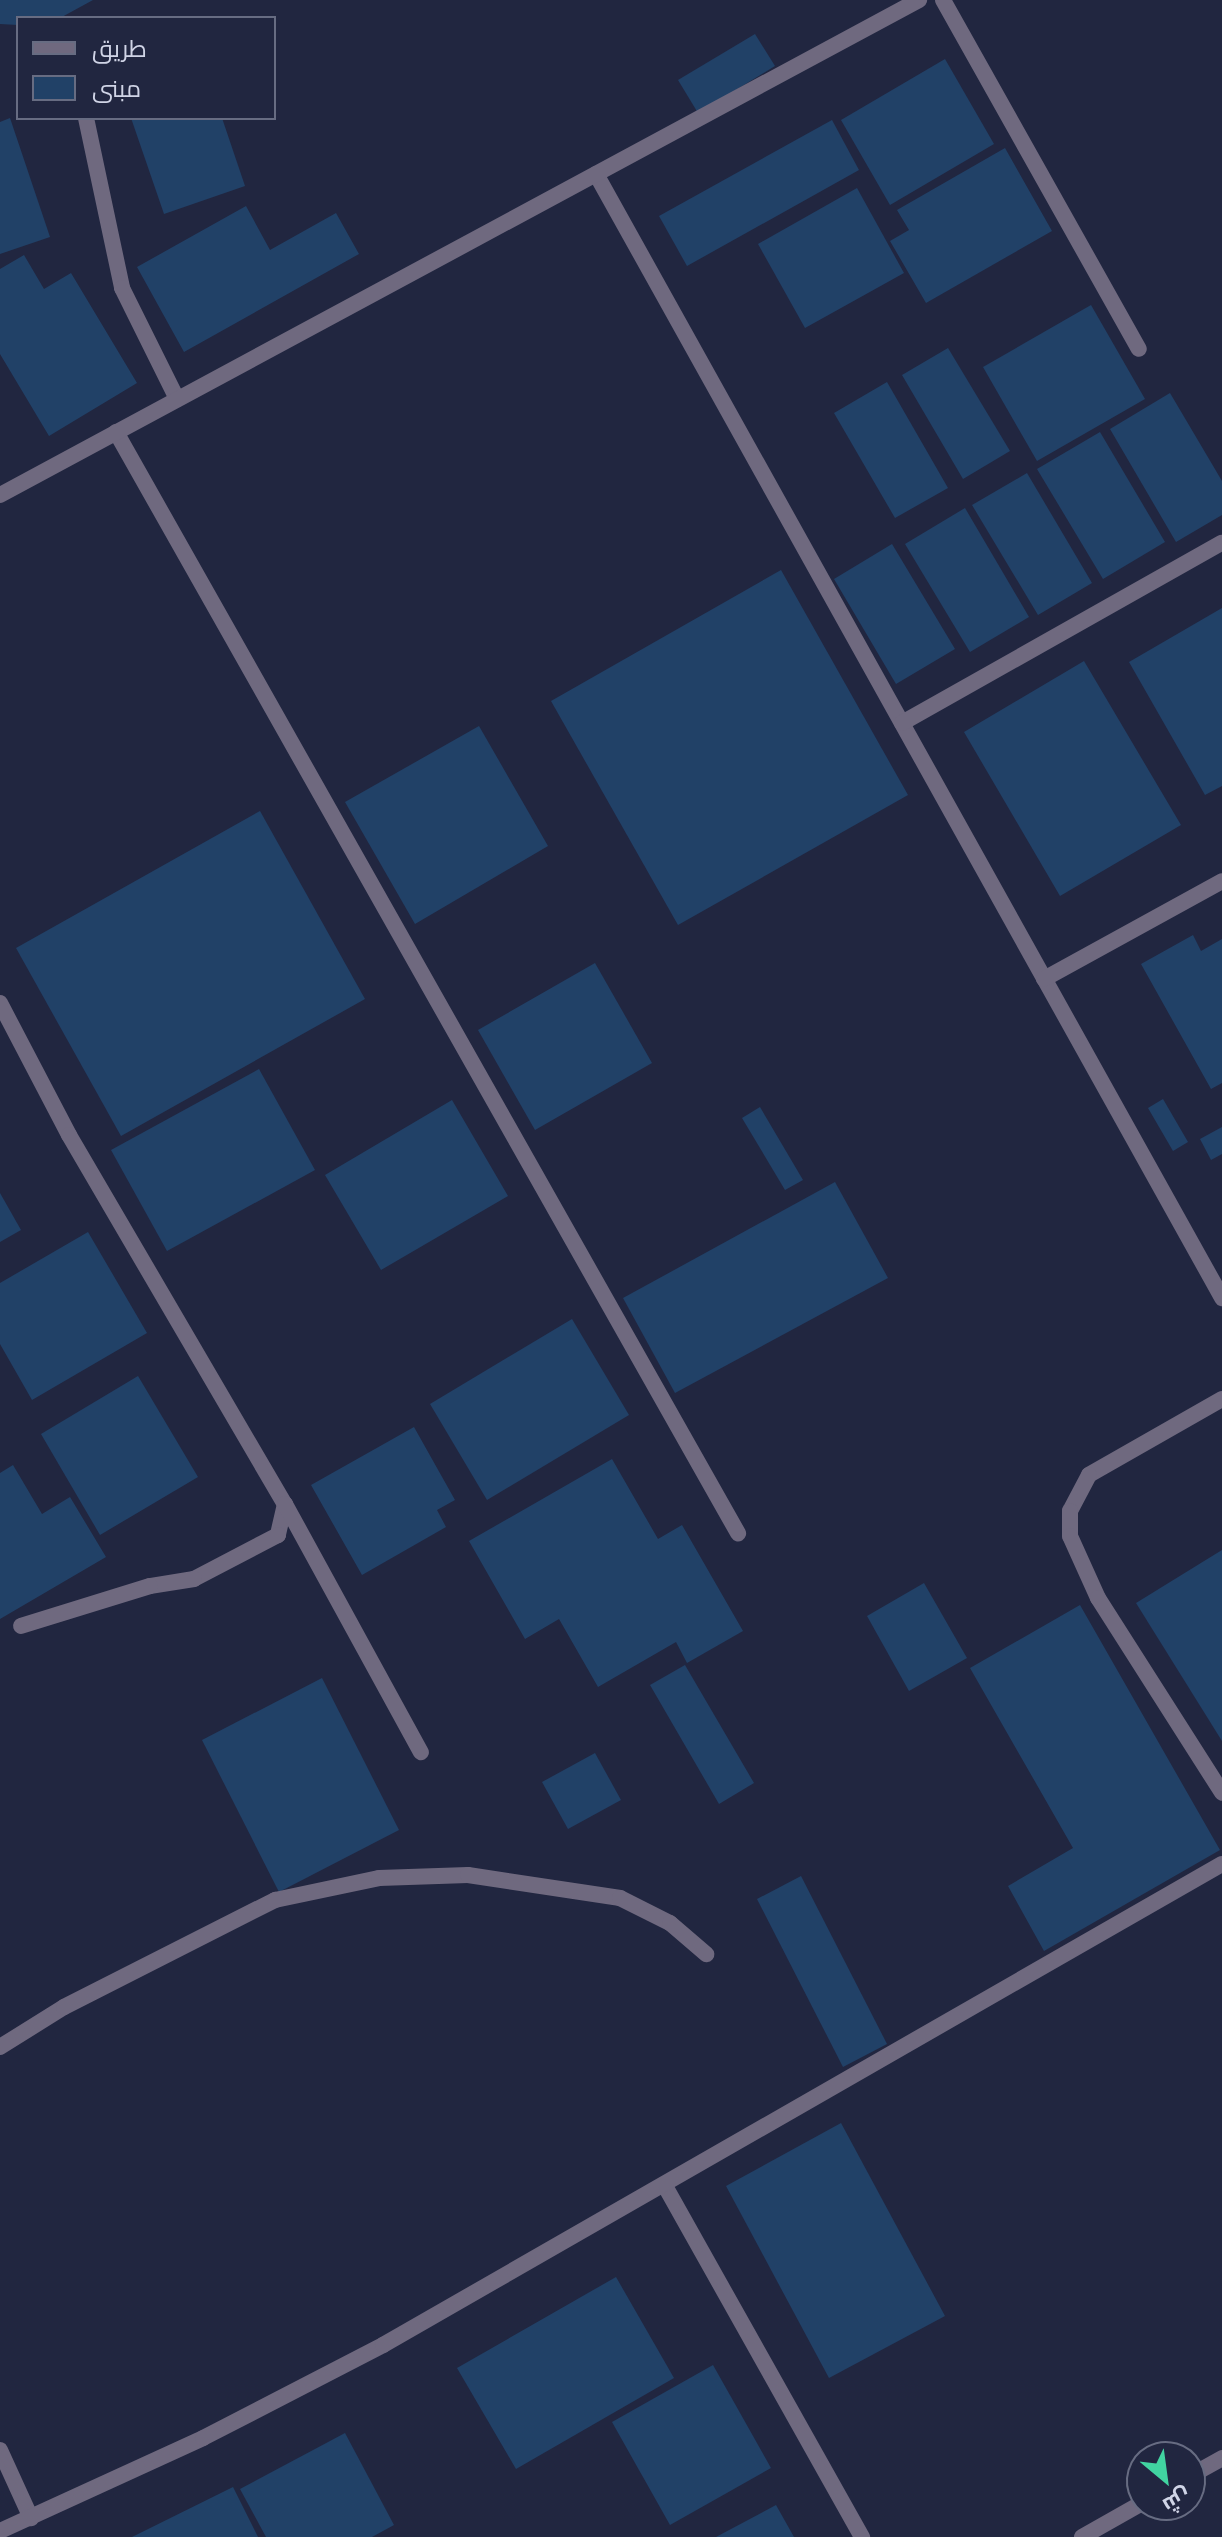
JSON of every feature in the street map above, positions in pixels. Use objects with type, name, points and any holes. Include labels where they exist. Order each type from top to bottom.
[{"type":"street","points":[[0,495],[919,0]]},
{"type":"street","points":[[943,0],[1139,349]]},
{"type":"street","points":[[86,120],[122,288],[177,399]]},
{"type":"street","points":[[596,174],[1222,1298]]},
{"type":"street","points":[[116,432],[738,1533]]},
{"type":"street","points":[[902,723],[1222,543]]},
{"type":"street","points":[[1044,979],[1222,881]]},
{"type":"street","points":[[0,1003],[69,1135],[285,1504],[421,1752]]},
{"type":"street","points":[[1222,1399],[1089,1475],[1070,1511],[1070,1536],[1098,1598],[1222,1793]]},
{"type":"street","points":[[21,1626],[150,1586],[194,1579],[278,1535],[285,1504]]},
{"type":"street","points":[[0,2531],[203,2438],[383,2345],[1222,1864]]},
{"type":"street","points":[[0,2047],[64,2007],[275,1900],[379,1878],[468,1875],[620,1898],[670,1923],[706,1954]]},
{"type":"street","points":[[665,2186],[862,2537]]},
{"type":"street","points":[[0,2450],[31,2518]]},
{"type":"street","points":[[1082,2537],[1126,2512]]},
{"type":"building","points":[[0,0],[93,0],[64,16],[16,16],[16,25],[0,24]]},
{"type":"building","points":[[755,34],[775,66],[698,113],[678,80]]},
{"type":"building","points":[[945,59],[994,144],[890,205],[841,120]]},
{"type":"building","points":[[10,118],[50,237],[0,254],[0,122]]},
{"type":"building","points":[[132,120],[223,120],[245,186],[164,214]]},
{"type":"building","points":[[832,120],[859,170],[687,266],[659,216]]},
{"type":"building","points":[[1005,148],[1052,231],[926,303],[890,241],[909,230],[897,210]]},
{"type":"building","points":[[857,188],[904,273],[805,328],[758,244]]},
{"type":"building","points":[[246,206],[270,250],[336,213],[359,254],[184,352],[137,267]]},
{"type":"building","points":[[24,255],[44,289],[71,273],[137,383],[49,436],[0,354],[0,269]]},
{"type":"building","points":[[1091,305],[1145,399],[1037,461],[983,367]]},
{"type":"building","points":[[948,348],[1010,451],[963,479],[902,375]]},
{"type":"building","points":[[887,382],[948,488],[895,518],[834,413]]},
{"type":"building","points":[[1170,393],[1222,481],[1222,515],[1176,542],[1110,429]]},
{"type":"building","points":[[1100,432],[1165,542],[1103,579],[1037,469]]},
{"type":"building","points":[[1027,473],[1092,583],[1038,615],[972,505]]},
{"type":"building","points":[[965,508],[1029,617],[970,652],[905,544]]},
{"type":"building","points":[[892,544],[955,649],[896,684],[834,579]]},
{"type":"building","points":[[781,570],[908,795],[678,925],[551,701]]},
{"type":"building","points":[[1222,608],[1222,786],[1205,795],[1129,662]]},
{"type":"building","points":[[1084,661],[1181,825],[1060,896],[964,732]]},
{"type":"building","points":[[479,726],[548,846],[415,924],[345,802]]},
{"type":"building","points":[[260,811],[365,999],[121,1136],[16,948]]},
{"type":"building","points":[[1193,935],[1201,951],[1222,939],[1222,1083],[1211,1089],[1141,964]]},
{"type":"building","points":[[595,963],[652,1063],[535,1130],[478,1030]]},
{"type":"building","points":[[259,1069],[315,1170],[167,1251],[111,1150]]},
{"type":"building","points":[[1163,1099],[1188,1142],[1173,1151],[1148,1108]]},
{"type":"building","points":[[452,1100],[508,1196],[381,1270],[325,1175]]},
{"type":"building","points":[[760,1107],[803,1180],[785,1190],[742,1118]]},
{"type":"building","points":[[1222,1127],[1222,1154],[1211,1160],[1200,1139]]},
{"type":"building","points":[[835,1182],[888,1278],[675,1393],[623,1298]]},
{"type":"building","points":[[0,1193],[21,1230],[0,1242]]},
{"type":"building","points":[[88,1232],[147,1333],[32,1400],[0,1344],[0,1283]]},
{"type":"building","points":[[572,1319],[629,1415],[487,1500],[430,1404]]},
{"type":"building","points":[[138,1376],[198,1477],[100,1535],[41,1434]]},
{"type":"building","points":[[414,1427],[455,1500],[437,1510],[446,1527],[362,1575],[311,1485]]},
{"type":"building","points":[[612,1459],[658,1539],[682,1525],[743,1631],[687,1663],[676,1642],[598,1687],[559,1619],[525,1639],[469,1541]]},
{"type":"building","points":[[13,1465],[42,1514],[70,1497],[106,1557],[0,1619],[0,1473]]},
{"type":"building","points":[[1222,1550],[1222,1741],[1136,1603]]},
{"type":"building","points":[[924,1583],[967,1658],[909,1691],[867,1616]]},
{"type":"building","points":[[1080,1605],[1220,1850],[1044,1951],[1008,1886],[1073,1848],[970,1668]]},
{"type":"building","points":[[685,1665],[754,1783],[719,1804],[650,1685]]},
{"type":"building","points":[[322,1678],[399,1830],[279,1892],[202,1740]]},
{"type":"building","points":[[595,1753],[621,1800],[568,1829],[542,1782]]},
{"type":"building","points":[[801,1876],[887,2044],[843,2067],[757,1899]]},
{"type":"building","points":[[841,2123],[945,2316],[829,2378],[726,2186]]},
{"type":"building","points":[[616,2277],[674,2378],[516,2469],[457,2368]]},
{"type":"building","points":[[713,2365],[771,2468],[670,2525],[612,2422]]},
{"type":"building","points":[[345,2433],[394,2525],[372,2537],[266,2537],[240,2489]]},
{"type":"building","points":[[233,2487],[258,2537],[132,2537]]},
{"type":"building","points":[[776,2505],[794,2537],[716,2537]]}]
